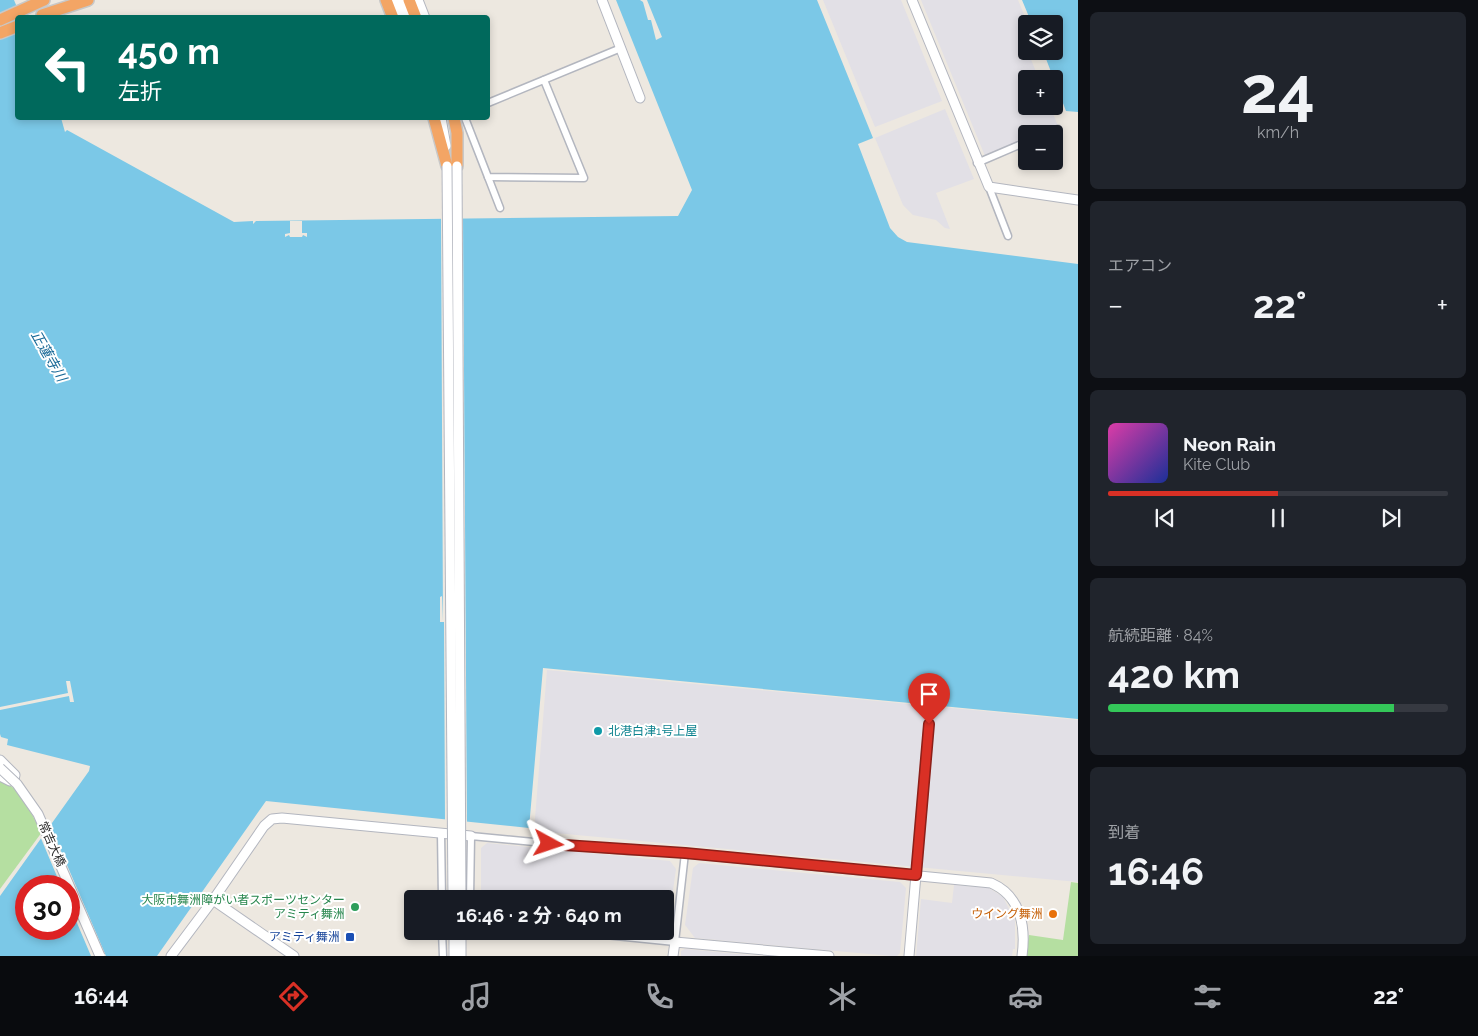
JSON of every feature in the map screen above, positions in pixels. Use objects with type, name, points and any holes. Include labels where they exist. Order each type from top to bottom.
[{"type":"highway","points":[[41,15],[75,0]]},
{"type":"highway","points":[[42,15],[88,0]]},
{"type":"highway","points":[[386,0],[392,15]]},
{"type":"highway","points":[[409,0],[415,15]]},
{"type":"highway","points":[[0,20],[41,1]]},
{"type":"highway","points":[[0,33],[15,27]]},
{"type":"highway","points":[[435,120],[452,166]]},
{"type":"highway","points":[[452,166],[457,133],[454,120]]},
{"type":"street","points":[[395,0],[401,15]]},
{"type":"street","points":[[403,0],[409,15]]},
{"type":"street","points":[[418,0],[424,15]]},
{"type":"street","points":[[602,0],[640,98]]},
{"type":"street","points":[[912,0],[1008,236]]},
{"type":"street","points":[[490,102],[621,48]]},
{"type":"street","points":[[488,177],[584,178],[544,80]]},
{"type":"street","points":[[441,120],[452,166],[453,890]]},
{"type":"street","points":[[449,120],[452,166],[461,890]]},
{"type":"street","points":[[466,120],[500,208]]},
{"type":"street","points":[[977,163],[1018,145]]},
{"type":"street","points":[[989,187],[1078,200]]},
{"type":"street","points":[[909,956],[929,724]]},
{"type":"street","points":[[0,760],[15,775],[14,780],[10,781],[0,776]]},
{"type":"street","name":"常吉大橋","points":[[0,768],[17,784],[38,814],[100,956]]},
{"type":"street","points":[[171,956],[213,900],[264,826],[272,819],[282,818],[627,851],[685,853],[981,881],[1002,888],[1017,907],[1022,923],[1022,956]]},
{"type":"street","points":[[442,833],[442,890]]},
{"type":"street","points":[[470,890],[471,836]]},
{"type":"street","points":[[673,956],[685,853]]},
{"type":"street","points":[[213,900],[294,956]]},
{"type":"street","points":[[442,940],[443,956]]},
{"type":"street","points":[[454,940],[454,956]]},
{"type":"street","points":[[461,940],[461,956]]},
{"type":"street","points":[[655,940],[829,956]]},
{"type":"shaded area","points":[[823,0],[901,0],[942,101],[875,127]]},
{"type":"shaded area","points":[[921,0],[1018,0],[1024,15],[1018,15],[1018,60],[1031,60],[1035,70],[1018,70],[1018,115],[1054,115],[1058,125],[1018,125],[1018,142],[985,156]]},
{"type":"shaded area","points":[[945,109],[974,179],[936,193],[950,229],[945,228],[936,220],[913,215],[903,205],[875,138]]},
{"type":"shaded area","points":[[547,670],[1078,720],[1078,882],[534,831]]},
{"type":"shaded area","points":[[487,843],[670,861],[676,869],[673,890],[481,890],[481,848]]},
{"type":"shaded area","points":[[699,863],[900,882],[906,888],[900,953],[897,956],[891,956],[695,938],[685,925],[693,868]]},
{"type":"shaded area","points":[[954,885],[989,888],[1003,897],[1015,921],[1015,949],[1013,949],[1012,956],[916,956],[921,899],[952,903]]},
{"type":"shaded area","points":[[685,949],[762,956],[681,956],[681,951]]},
{"type":"green space","points":[[0,778],[19,792],[42,832],[0,889]]},
{"type":"green space","points":[[1071,882],[1078,883],[1078,956],[1026,956],[1029,935],[1063,940]]},
{"type":"water","name":"正蓮寺川","points":[[0,0],[14,0],[20,15],[15,15],[15,120],[62,120],[65,132],[67,130],[234,222],[253,221],[253,224],[256,221],[678,216],[692,190],[616,0],[817,0],[873,138],[858,144],[890,228],[898,237],[907,242],[1078,264],[1078,719],[543,668],[529,828],[266,801],[157,956],[0,956],[0,896],[89,771],[90,766],[7,745],[8,739],[1,737],[0,734]]},
{"type":"water","points":[[1022,0],[1078,0],[1078,112],[1066,111],[1063,103],[1063,70],[1050,70],[1046,60],[1063,60],[1063,15],[1028,15]]},
{"type":"pier","points":[[640,0],[647,0],[662,37],[656,40],[651,20],[648,20],[643,2]]},
{"type":"pier","points":[[441,216],[463,216],[467,824],[445,822],[444,622],[440,622],[440,597],[442,596],[443,621]]},
{"type":"pier","points":[[290,221],[302,221],[302,233],[307,233],[307,237],[303,235],[302,237],[290,237],[289,235],[285,237],[285,234],[290,233]]},
{"type":"pier","points":[[66,681],[70,681],[74,702],[70,702],[69,696],[0,710],[0,707],[68,693]]},
{"type":"pier","points":[[49,823],[71,875],[56,875],[40,836]]},
{"type":"pier","points":[[80,895],[106,956],[91,956],[80,930]]},
{"type":"place","name":"北港白津1号上屋","points":[[598,731]]},
{"type":"place","name":"大阪市舞洲障がい者スポーツセンター アミティ舞洲","points":[[355,907]]},
{"type":"place","name":"ウイング舞洲","points":[[1053,914]]},
{"type":"place","name":"アミティ舞洲","points":[[350,937]]},
{"type":"route","points":[[549,844],[627,851],[685,853],[916,875],[929,724]]}]
